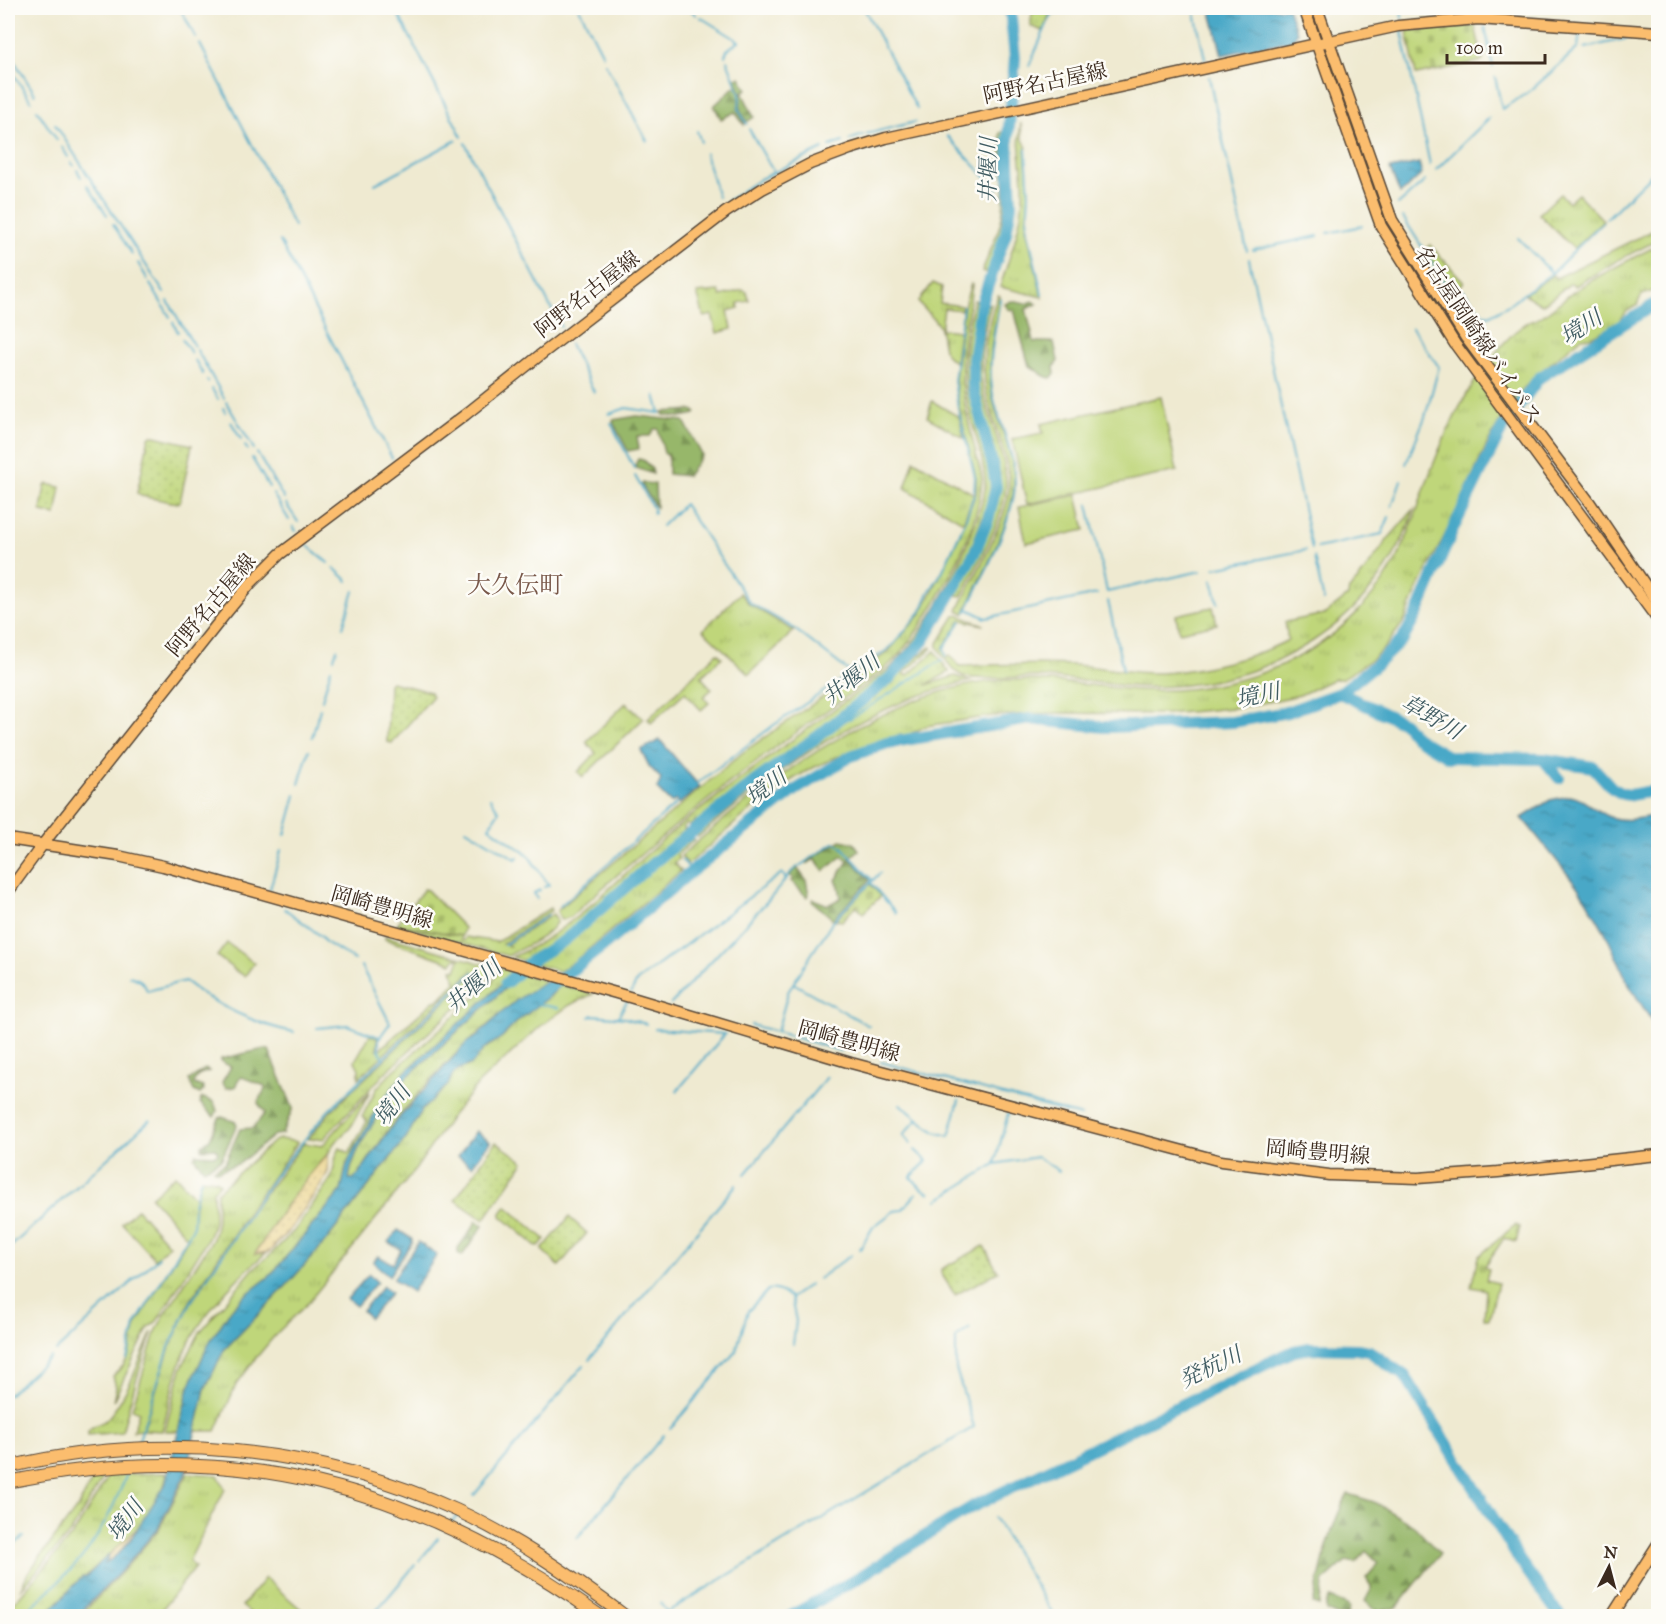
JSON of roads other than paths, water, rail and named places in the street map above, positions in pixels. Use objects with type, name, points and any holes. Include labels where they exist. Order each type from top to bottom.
[{"type":"highway","points":[[8,1467],[79,1453],[168,1447],[211,1448],[259,1453],[315,1464],[382,1482],[456,1510],[546,1559],[625,1617]]},
{"type":"highway","points":[[8,1482],[84,1468],[156,1464],[230,1467],[299,1477],[367,1495],[445,1525],[494,1549],[600,1617]]},
{"type":"main road","points":[[1304,8],[1316,44]]},
{"type":"main road","points":[[1317,8],[1328,41]]},
{"type":"main road","name":"阿野名古屋線","points":[[8,892],[43,844],[222,618],[272,561],[465,415],[692,238],[762,189],[810,164],[886,138],[1398,26],[1465,20],[1583,25],[1659,32]]},
{"type":"main road","name":"名古屋岡崎線バイパス","points":[[1328,41],[1392,220],[1466,338],[1559,461],[1659,604]]},
{"type":"main road","name":"名古屋岡崎線バイパス","points":[[1316,44],[1381,226],[1455,344],[1659,620]]},
{"type":"main road","points":[[8,839],[43,844]]},
{"type":"main road","name":"岡崎豊明線","points":[[43,844],[164,866],[616,993],[851,1063],[1195,1155],[1274,1169],[1329,1175],[1418,1178],[1659,1155]]},
{"type":"main road","points":[[1612,1617],[1659,1544]]},
{"type":"water","points":[[1210,8],[1288,8],[1297,33],[1293,40],[1222,55]]},
{"type":"water","points":[[1419,163],[1422,174],[1400,194],[1390,169]]},
{"type":"water","points":[[660,740],[700,787],[679,804],[676,800],[671,803],[657,789],[661,779],[649,766],[641,750]]},
{"type":"water","points":[[1569,796],[1613,818],[1632,819],[1658,815],[1658,1031],[1629,985],[1605,932],[1587,901],[1522,818],[1550,800]]},
{"type":"water","points":[[515,972],[521,974],[407,1077],[381,1111],[364,1139],[349,1179],[358,1175],[392,1126],[467,1042],[476,1037],[518,999],[546,981],[561,985],[502,1037],[484,1049],[472,1064],[453,1074],[448,1085],[422,1110],[406,1138],[325,1242],[224,1350],[205,1389],[186,1473],[158,1528],[122,1570],[77,1616],[45,1616],[82,1577],[86,1577],[110,1554],[104,1565],[120,1552],[132,1537],[165,1485],[189,1387],[210,1341],[231,1310],[243,1297],[270,1276],[341,1191],[350,1157],[380,1104],[404,1073]]},
{"type":"water","points":[[476,1131],[490,1142],[472,1166],[458,1156]]},
{"type":"water","points":[[398,1230],[412,1239],[412,1242],[389,1276],[373,1262],[378,1256],[393,1264],[401,1250],[388,1242]]},
{"type":"water","points":[[418,1242],[437,1255],[412,1292],[393,1279]]},
{"type":"water","points":[[369,1274],[377,1282],[356,1306],[347,1299]]},
{"type":"water","points":[[383,1286],[391,1293],[370,1318],[362,1311]]},
{"type":"waterway","points":[[180,8],[196,38]]},
{"type":"waterway","points":[[395,8],[462,137]]},
{"type":"waterway","points":[[579,8],[603,55]]},
{"type":"waterway","points":[[689,8],[696,15]]},
{"type":"waterway","points":[[864,8],[917,109]]},
{"type":"waterway","name":"井堰川","points":[[506,983],[531,961],[565,940],[652,864],[891,677],[924,640],[974,554],[988,520],[996,487],[973,388],[973,360],[981,305],[1006,233],[1011,205],[1008,139],[1015,58],[1010,8]]},
{"type":"waterway","points":[[1194,8],[1205,59]]},
{"type":"waterway","points":[[1401,8],[1402,18]]},
{"type":"waterway","points":[[1481,8],[1482,12]]},
{"type":"waterway","points":[[1029,66],[1051,15],[1062,12]]},
{"type":"waterway","points":[[700,17],[739,41],[727,50],[725,56]]},
{"type":"waterway","points":[[1485,27],[1493,67]]},
{"type":"waterway","points":[[1402,31],[1430,165]]},
{"type":"waterway","points":[[1495,77],[1502,109],[1530,91],[1578,48],[1580,31]]},
{"type":"waterway","points":[[1585,48],[1638,36]]},
{"type":"waterway","points":[[200,44],[294,226]]},
{"type":"waterway","points":[[8,51],[35,94]]},
{"type":"waterway","points":[[727,60],[740,94],[739,110],[747,124]]},
{"type":"waterway","points":[[605,63],[647,141]]},
{"type":"waterway","points":[[11,70],[31,101]]},
{"type":"waterway","points":[[1209,77],[1247,251]]},
{"type":"waterway","points":[[37,110],[57,140]]},
{"type":"waterway","points":[[1436,170],[1490,117]]},
{"type":"waterway","points":[[866,134],[915,122]]},
{"type":"waterway","points":[[55,124],[164,293]]},
{"type":"waterway","points":[[749,129],[773,171]]},
{"type":"waterway","points":[[697,131],[701,142]]},
{"type":"waterway","points":[[849,140],[863,135]]},
{"type":"waterway","points":[[947,136],[998,190]]},
{"type":"waterway","points":[[375,184],[457,140]]},
{"type":"waterway","points":[[830,146],[843,142]]},
{"type":"waterway","points":[[465,143],[561,327]]},
{"type":"waterway","points":[[62,147],[68,157]]},
{"type":"waterway","points":[[727,201],[760,179],[823,149]]},
{"type":"waterway","points":[[1026,149],[1029,195],[1027,227],[1042,294]]},
{"type":"waterway","points":[[705,153],[718,197]]},
{"type":"waterway","points":[[71,162],[74,166]]},
{"type":"waterway","points":[[1606,219],[1658,168]]},
{"type":"waterway","points":[[77,170],[81,177]]},
{"type":"waterway","points":[[1398,205],[1425,181]]},
{"type":"waterway","points":[[87,185],[107,215]]},
{"type":"waterway","name":"井堰川","points":[[1006,191],[1012,192]]},
{"type":"waterway","points":[[1403,217],[1451,293]]},
{"type":"waterway","points":[[1456,297],[1463,290],[1483,314],[1489,316],[1510,304],[1552,273],[1603,222]]},
{"type":"waterway","points":[[113,224],[132,254]]},
{"type":"waterway","points":[[1328,233],[1362,226]]},
{"type":"waterway","points":[[1253,250],[1318,236]]},
{"type":"waterway","points":[[1518,238],[1551,272]]},
{"type":"waterway","points":[[280,241],[392,458]]},
{"type":"waterway","points":[[1249,259],[1312,549]]},
{"type":"waterway","points":[[138,263],[148,280]]},
{"type":"waterway","points":[[150,284],[170,317]]},
{"type":"waterway","points":[[966,612],[988,566],[1014,497],[1013,463],[997,409],[991,374],[992,349],[1000,299]]},
{"type":"waterway","points":[[168,301],[194,346]]},
{"type":"waterway","name":"境川","points":[[542,993],[794,791],[851,756],[887,743],[1030,719],[1105,727],[1233,722],[1287,712],[1340,693],[1378,663],[1403,639],[1418,612],[1455,525],[1502,429],[1539,378],[1658,302]]},
{"type":"waterway","points":[[695,785],[774,725],[883,653],[894,644],[921,611],[964,524],[974,495],[975,477],[958,408],[954,381],[963,306]]},
{"type":"waterway","points":[[173,322],[178,332]]},
{"type":"waterway","points":[[1406,464],[1425,417],[1439,367],[1412,328]]},
{"type":"waterway","points":[[182,339],[191,353]]},
{"type":"waterway","points":[[570,344],[594,392]]},
{"type":"waterway","points":[[197,350],[224,398]]},
{"type":"waterway","points":[[195,360],[203,374]]},
{"type":"waterway","points":[[212,389],[218,399]]},
{"type":"waterway","points":[[609,414],[626,408],[660,413],[655,395]]},
{"type":"waterway","points":[[226,402],[254,449]]},
{"type":"waterway","points":[[223,408],[225,412]]},
{"type":"waterway","points":[[231,422],[241,439]]},
{"type":"waterway","points":[[611,423],[634,468]]},
{"type":"waterway","points":[[245,446],[248,450]]},
{"type":"waterway","points":[[257,453],[284,499]]},
{"type":"waterway","points":[[252,458],[269,487]]},
{"type":"waterway","points":[[635,476],[654,514]]},
{"type":"waterway","points":[[1392,506],[1401,480]]},
{"type":"waterway","points":[[273,494],[289,520]]},
{"type":"waterway","points":[[286,504],[298,522]]},
{"type":"waterway","points":[[662,526],[684,504],[750,603],[792,627],[851,673]]},
{"type":"waterway","points":[[1088,504],[1107,592],[1201,571]]},
{"type":"waterway","points":[[1317,548],[1382,534],[1389,517]]},
{"type":"waterway","points":[[293,526],[296,531]]},
{"type":"waterway","points":[[306,544],[328,563]]},
{"type":"waterway","points":[[1215,568],[1306,550]]},
{"type":"waterway","points":[[1314,557],[1324,601]]},
{"type":"waterway","points":[[334,568],[348,581]]},
{"type":"waterway","points":[[1212,580],[1218,603]]},
{"type":"waterway","points":[[343,627],[354,591]]},
{"type":"waterway","points":[[968,609],[986,618],[1097,594]]},
{"type":"waterway","points":[[1108,601],[1123,670]]},
{"type":"waterway","points":[[946,656],[944,648],[961,621]]},
{"type":"waterway","points":[[334,658],[337,649]]},
{"type":"waterway","points":[[843,715],[850,719],[942,660]]},
{"type":"waterway","points":[[322,700],[331,669]]},
{"type":"waterway","name":"草野川","points":[[1340,693],[1404,723],[1415,737],[1449,757],[1543,759],[1593,767],[1612,788],[1623,794],[1658,790]]},
{"type":"waterway","points":[[312,737],[320,709]]},
{"type":"waterway","points":[[299,784],[309,750]]},
{"type":"waterway","name":"草野川","points":[[1543,759],[1559,778]]},
{"type":"waterway","points":[[285,835],[296,795]]},
{"type":"waterway","points":[[490,798],[499,811],[489,827],[528,855],[549,885],[544,887]]},
{"type":"waterway","points":[[559,907],[676,804]]},
{"type":"waterway","points":[[466,829],[516,859],[518,857]]},
{"type":"waterway","points":[[671,1004],[774,894],[792,871],[835,842],[872,880]]},
{"type":"waterway","points":[[270,889],[281,850]]},
{"type":"waterway","points":[[682,860],[692,871]]},
{"type":"waterway","points":[[631,993],[637,981],[782,873],[786,879]]},
{"type":"waterway","points":[[751,1025],[777,1032],[788,992],[811,955],[834,920],[880,873]]},
{"type":"waterway","points":[[871,883],[896,913]]},
{"type":"waterway","points":[[537,899],[534,893],[540,890]]},
{"type":"waterway","points":[[285,909],[322,937],[324,941],[354,960]]},
{"type":"waterway","points":[[504,945],[548,915]]},
{"type":"waterway","points":[[361,966],[390,1023],[380,1037]]},
{"type":"waterway","points":[[138,1443],[169,1347],[191,1302],[274,1177],[328,1111],[474,972]]},
{"type":"waterway","points":[[129,976],[141,981],[147,991],[185,981],[196,990],[237,1013],[294,1032]]},
{"type":"waterway","points":[[793,983],[869,1026]]},
{"type":"waterway","points":[[618,1017],[627,1001]]},
{"type":"waterway","points":[[538,1004],[558,1008]]},
{"type":"waterway","points":[[590,1017],[593,1015],[625,1018],[646,1024]]},
{"type":"waterway","points":[[317,1028],[347,1025],[379,1037],[379,1049],[383,1058]]},
{"type":"waterway","points":[[655,1029],[725,1034],[677,1091]]},
{"type":"waterway","points":[[777,1032],[841,1051]]},
{"type":"waterway","points":[[881,1062],[1081,1116]]},
{"type":"waterway","points":[[745,1174],[827,1077]]},
{"type":"waterway","points":[[918,1119],[935,1132],[949,1136],[959,1100]]},
{"type":"waterway","points":[[900,1104],[918,1119],[903,1135],[911,1144]]},
{"type":"waterway","points":[[995,1163],[1008,1114]]},
{"type":"waterway","points":[[8,1249],[150,1120]]},
{"type":"waterway","points":[[915,1150],[927,1161],[911,1177],[921,1188],[930,1193]]},
{"type":"waterway","points":[[938,1200],[995,1164],[1037,1157],[1059,1171]]},
{"type":"waterway","points":[[127,1359],[135,1325],[193,1228],[194,1205],[201,1178]]},
{"type":"waterway","points":[[589,1360],[736,1185]]},
{"type":"waterway","points":[[860,1249],[873,1227],[894,1211],[902,1210],[917,1193]]},
{"type":"waterway","points":[[818,1279],[851,1255]]},
{"type":"waterway","points":[[56,1351],[159,1257]]},
{"type":"waterway","points":[[793,1344],[796,1321],[791,1298],[810,1284]]},
{"type":"waterway","points":[[670,1429],[736,1351],[748,1311],[768,1290],[780,1291],[791,1298]]},
{"type":"waterway","points":[[660,1603],[667,1612],[974,1427],[956,1369],[956,1338],[970,1328]]},
{"type":"waterway","name":"発杭川","points":[[791,1616],[851,1582],[972,1507],[1268,1363],[1294,1351],[1310,1348],[1369,1351],[1405,1376],[1520,1561],[1560,1616]]},
{"type":"waterway","points":[[8,1395],[50,1357]]},
{"type":"waterway","points":[[474,1495],[584,1365]]},
{"type":"waterway","points":[[577,1538],[664,1435]]},
{"type":"waterway","points":[[22,1616],[65,1576],[87,1551],[107,1518],[128,1471]]},
{"type":"waterway","points":[[450,1524],[458,1515]]},
{"type":"waterway","points":[[994,1517],[1054,1616]]},
{"type":"waterway","points":[[8,1548],[24,1537]]},
{"type":"waterway","points":[[419,1561],[438,1538]]},
{"type":"waterway","points":[[372,1616],[415,1565]]},
{"type":"district","name":"大久伝町","points":[[515,585]]}]
